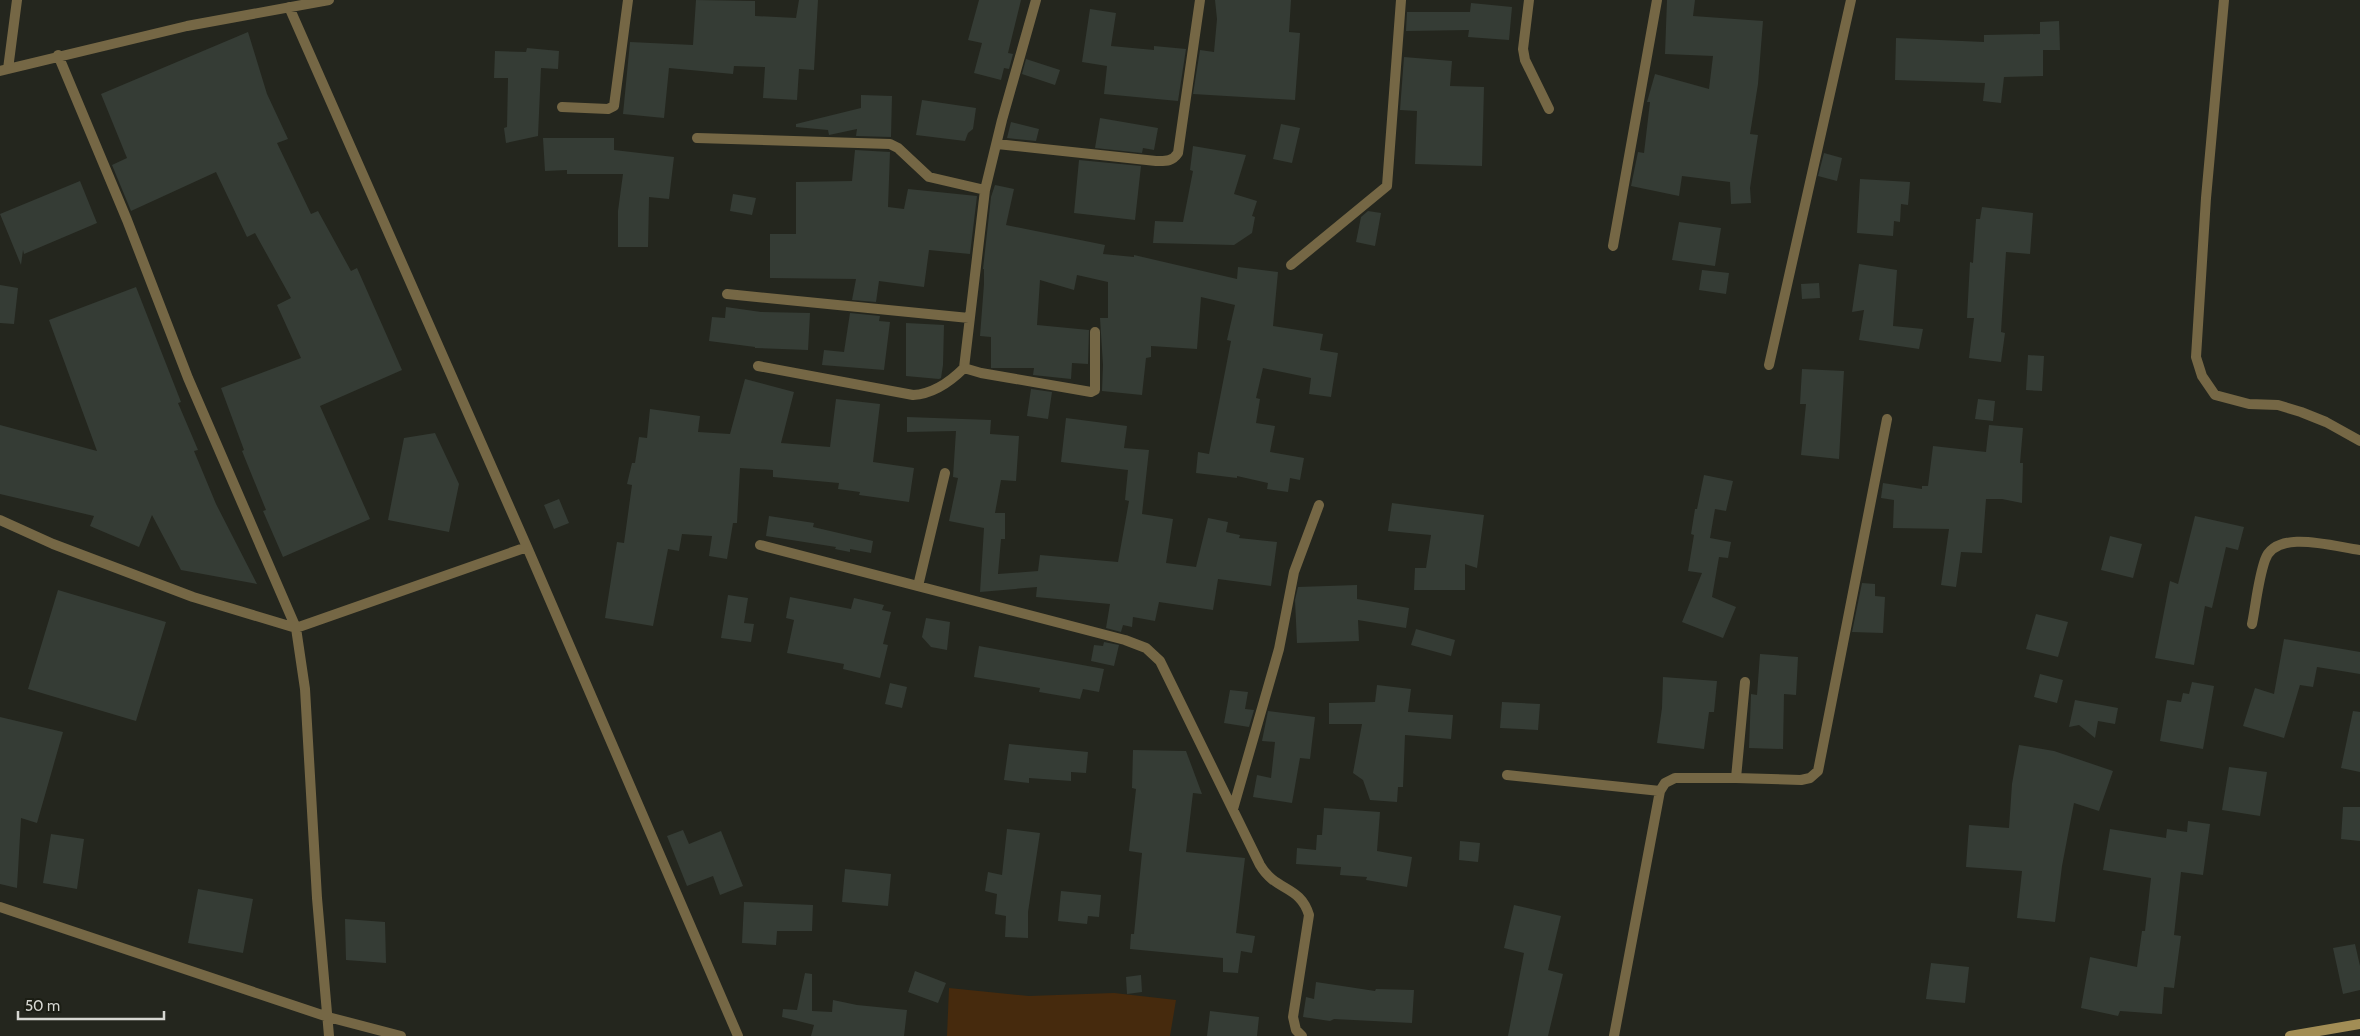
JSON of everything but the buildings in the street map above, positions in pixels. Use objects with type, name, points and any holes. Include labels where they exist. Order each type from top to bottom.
[{"type":"street","points":[[17,0],[4,70],[58,55],[187,26],[328,0]]},
{"type":"street","points":[[562,107],[608,109],[614,106],[628,0]]},
{"type":"street","points":[[758,366],[912,395],[922,395],[946,384],[964,368],[985,190],[1036,0]]},
{"type":"street","points":[[997,144],[1156,162],[1168,161],[1173,158],[1178,153],[1200,0]]},
{"type":"street","points":[[1291,265],[1387,186],[1401,0]]},
{"type":"street","points":[[1530,0],[1523,49],[1525,60],[1549,109]]},
{"type":"street","points":[[1612,246],[1657,0]]},
{"type":"street","points":[[1769,365],[1851,0]]},
{"type":"street","points":[[2224,0],[2206,198],[2196,357],[2202,376],[2214,395],[2249,404],[2278,406],[2301,412],[2326,422],[2360,442]]},
{"type":"street","points":[[289,8],[527,547],[738,1036]]},
{"type":"street","points":[[58,55],[134,238],[188,378],[296,628],[306,689],[317,898],[329,1036]]},
{"type":"street","points":[[697,138],[890,144],[898,148],[929,177],[985,190]]},
{"type":"street","points":[[727,294],[969,318]]},
{"type":"street","points":[[964,368],[981,373],[1091,392],[1095,390],[1095,332]]},
{"type":"street","points":[[1614,1036],[1660,791],[1664,782],[1675,778],[1800,780],[1810,778],[1818,770],[1887,419]]},
{"type":"street","points":[[918,586],[945,473]]},
{"type":"street","points":[[1232,809],[1279,648],[1294,572],[1319,505]]},
{"type":"street","points":[[0,520],[53,544],[194,597],[296,628],[527,547]]},
{"type":"street","points":[[2252,624],[2265,559],[2274,548],[2287,542],[2301,542],[2360,550]]},
{"type":"street","points":[[760,545],[1125,640],[1146,648],[1160,661],[1266,876],[1276,885],[1296,894],[1305,903],[1308,915],[1293,1017],[1296,1030],[1302,1036]]},
{"type":"street","points":[[1736,778],[1745,682]]},
{"type":"street","points":[[1507,775],[1660,791]]},
{"type":"street","points":[[0,907],[328,1017],[401,1036]]},
{"type":"street","points":[[2290,1036],[2360,1024]]},
{"type":"shaded area","points":[[949,988],[1029,996],[1114,993],[1176,1000],[1170,1036],[947,1036]]}]
